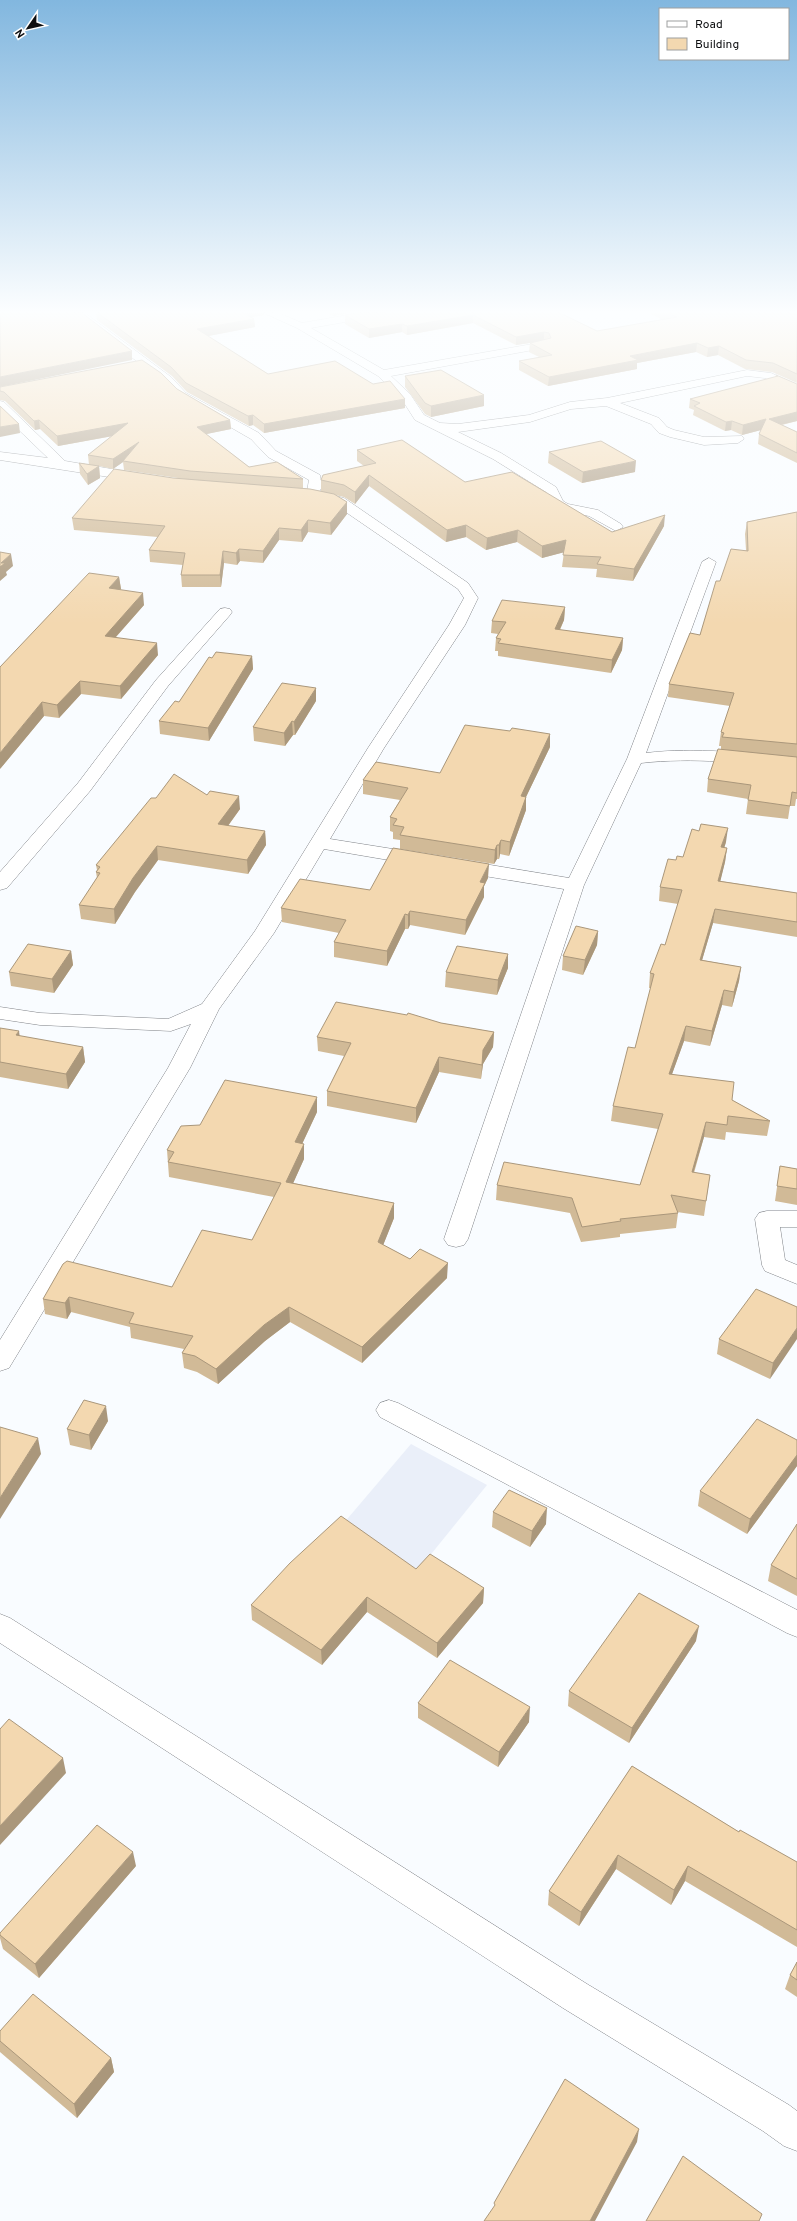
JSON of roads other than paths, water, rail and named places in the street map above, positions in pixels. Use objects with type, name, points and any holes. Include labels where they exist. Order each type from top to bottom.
[{"type":"street","points":[[12,417],[62,464]]},
{"type":"street","points":[[222,417],[255,436],[272,454],[315,478],[316,482],[311,495]]},
{"type":"street","points":[[419,417],[497,456],[552,490],[558,503],[564,507],[593,514],[603,518],[616,527]]},
{"type":"street","points":[[436,425],[458,428],[535,417]]},
{"type":"street","points":[[642,417],[655,422],[670,433],[704,441],[738,439]]},
{"type":"street","points":[[0,456],[62,464],[151,480]]},
{"type":"street","points":[[0,1361],[175,1075],[209,1008],[264,933],[320,843],[376,748],[457,625],[471,598],[470,592],[463,586],[450,579],[339,501],[311,495],[287,493]]},
{"type":"street","points":[[456,1239],[575,885],[635,759],[710,562]]},
{"type":"street","points":[[0,884],[84,787],[162,683],[225,612]]},
{"type":"street","points":[[635,759],[685,754],[729,756],[797,764]]},
{"type":"street","points":[[320,843],[575,885]]},
{"type":"street","points":[[0,1013],[40,1019],[171,1025],[209,1008]]},
{"type":"street","points":[[171,1025],[190,1047]]},
{"type":"street","points":[[797,1219],[767,1219],[774,1265],[797,1275]]},
{"type":"street","points":[[389,1410],[797,1624]]},
{"type":"street","points":[[0,1627],[575,1996],[776,2118],[797,2133]]}]
